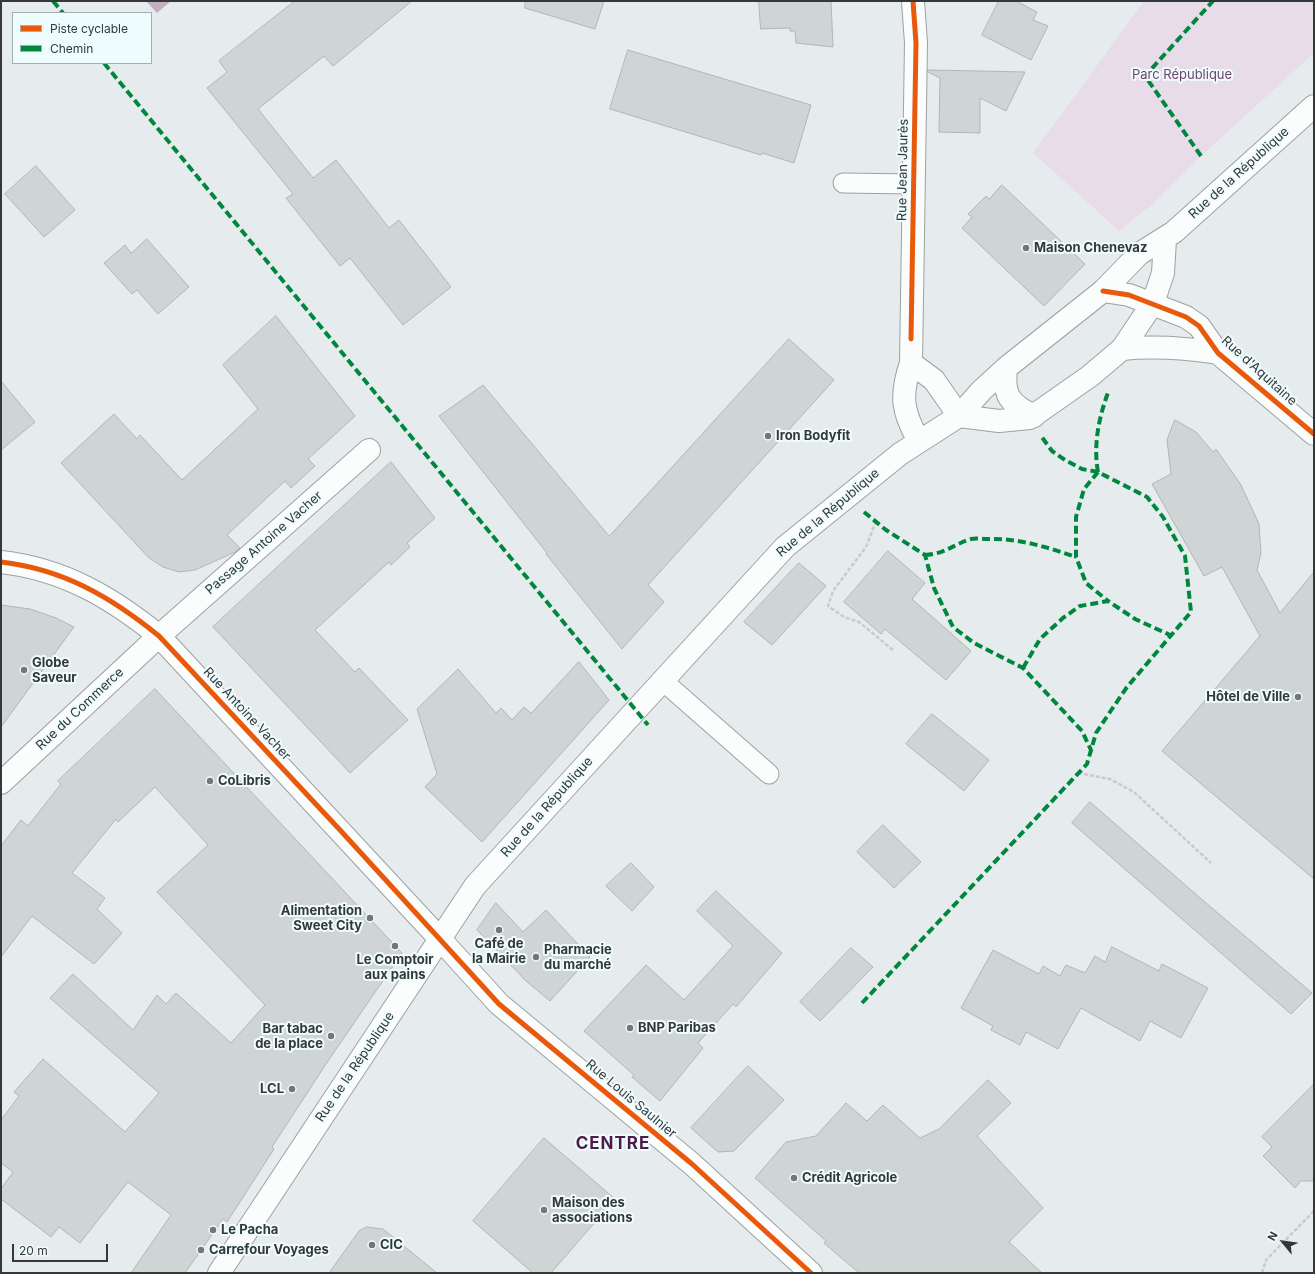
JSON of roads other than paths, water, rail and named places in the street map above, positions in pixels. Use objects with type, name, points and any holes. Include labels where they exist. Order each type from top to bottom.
[{"type":"main road","name":"Rue Jean Jaurès","points":[[913,1],[916,43],[911,363],[904,384],[904,402],[910,426],[919,441]]},
{"type":"main road","name":"Rue de la République","points":[[219,1273],[475,886],[785,547],[894,459],[919,441],[959,416],[981,391],[1006,368],[1103,291],[1139,254],[1165,240],[1314,106]]},
{"type":"main road","points":[[911,363],[934,380],[959,416],[999,421],[1030,418],[1090,376],[1122,350],[1153,303],[1163,274],[1165,240]]},
{"type":"main road","name":"Rue d'Aquitaine","points":[[1103,291],[1129,294],[1180,313],[1199,326],[1218,353],[1314,434]]},
{"type":"main road","name":"Rue d'Aquitaine","points":[[1122,350],[1148,348],[1192,349],[1218,353]]},
{"type":"main road","points":[[1006,368],[1004,386],[1009,398],[1019,408],[1034,416]]},
{"type":"main road","name":"Passage Antoine Vacher","points":[[159,636],[369,450]]},
{"type":"main road","name":"Rue Antoine Vacher","points":[[1,562],[50,571],[94,590],[128,611],[159,636],[440,939]]},
{"type":"main road","name":"Rue du Commerce","points":[[1,783],[159,636]]},
{"type":"main road","name":"Rue Louis Saulnier","points":[[440,939],[499,1004],[692,1164],[811,1273]]},
{"type":"lane","points":[[843,183],[913,184]]},
{"type":"lane","points":[[663,681],[769,774]]},
{"type":"place","name":"Maison Chenevaz","points":[[1026,248]]},
{"type":"place","name":"Iron Bodyfit","points":[[768,436]]},
{"type":"place","name":"Globe Saveur","points":[[24,670]]},
{"type":"place","name":"Hôtel de Ville","points":[[1298,697]]},
{"type":"place","name":"CoLibris","points":[[210,781]]},
{"type":"place","name":"Alimentation Sweet City","points":[[370,918]]},
{"type":"place","name":"Café de la Mairie","points":[[499,930]]},
{"type":"place","name":"Le Comptoir aux pains","points":[[395,946]]},
{"type":"place","name":"Pharmacie du marché","points":[[536,957]]},
{"type":"place","name":"BNP Paribas","points":[[630,1028]]},
{"type":"place","name":"Bar tabac de la place","points":[[331,1036]]},
{"type":"place","name":"LCL","points":[[292,1089]]},
{"type":"place","name":"Crédit Agricole","points":[[794,1178]]},
{"type":"place","name":"Maison des associations","points":[[544,1210]]},
{"type":"place","name":"Le Pacha","points":[[213,1230]]},
{"type":"place","name":"CIC","points":[[372,1245]]},
{"type":"place","name":"Carrefour Voyages","points":[[201,1250]]},
{"type":"district","name":"CENTRE","points":[[613,1144]]},
{"type":"park label","name":"Parc République","points":[[1182,75]]}]
